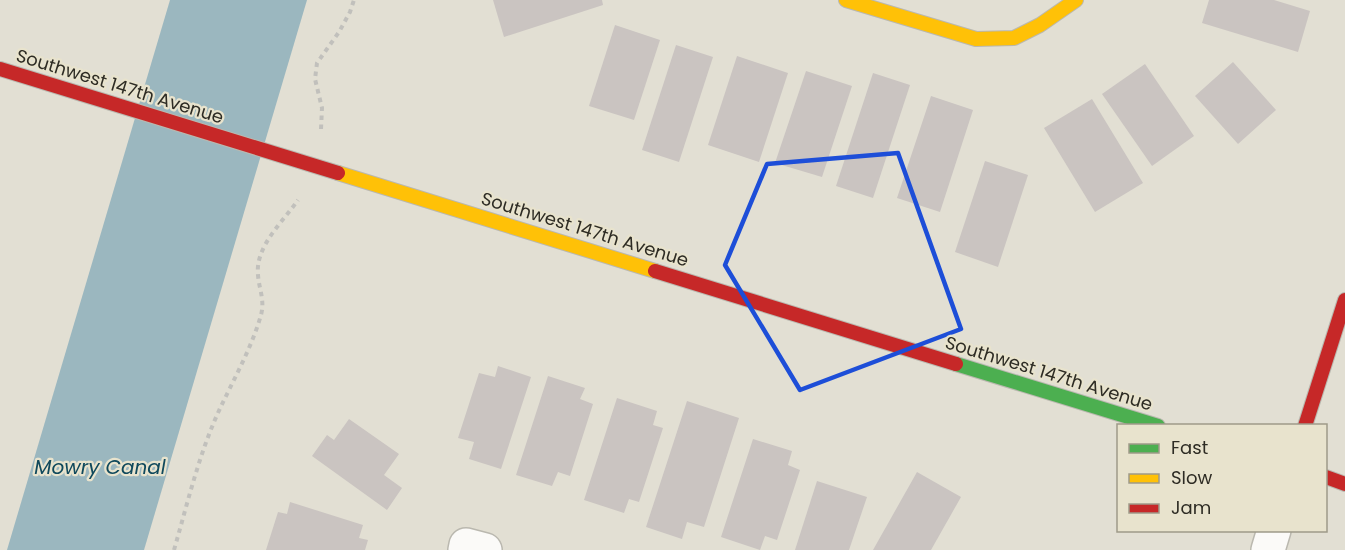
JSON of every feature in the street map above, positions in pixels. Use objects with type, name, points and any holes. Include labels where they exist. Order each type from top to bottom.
[{"type":"street","points":[[846,0],[976,39],[1014,38],[1040,25],[1076,0]]},
{"type":"street","name":"Southwest 147th Avenue","points":[[0,69],[1152,424]]},
{"type":"street","points":[[1306,424],[1345,300]]},
{"type":"street","points":[[1327,477],[1345,484]]},
{"type":"street","points":[[1268,550],[1274,532]]},
{"type":"path","points":[[321,133],[322,108],[315,79],[317,63],[339,32],[354,0]]},
{"type":"path","points":[[174,550],[205,447],[248,351],[262,313],[263,299],[258,276],[261,253],[270,237],[299,199]]},
{"type":"highlighted area","points":[[898,153],[961,329],[800,390],[725,265],[767,164]]},
{"type":"water","name":"Mowry Canal","points":[[170,0],[307,0],[144,550],[7,550]]},
{"type":"building","points":[[493,0],[602,0],[603,5],[504,37]]},
{"type":"building","points":[[1209,0],[1274,0],[1310,11],[1298,52],[1202,23]]},
{"type":"building","points":[[615,25],[660,40],[634,120],[589,106]]},
{"type":"building","points":[[676,45],[713,57],[679,162],[642,150]]},
{"type":"building","points":[[737,56],[788,73],[759,162],[708,145]]},
{"type":"building","points":[[1233,62],[1276,110],[1238,144],[1195,96]]},
{"type":"building","points":[[1145,64],[1194,136],[1152,166],[1102,94]]},
{"type":"building","points":[[806,71],[852,86],[822,177],[775,163]]},
{"type":"building","points":[[873,73],[910,85],[873,198],[836,186]]},
{"type":"building","points":[[931,96],[973,110],[940,212],[897,198]]},
{"type":"building","points":[[1092,99],[1143,183],[1095,212],[1044,128]]},
{"type":"building","points":[[985,161],[1028,175],[998,267],[955,252]]},
{"type":"building","points":[[498,366],[531,377],[501,469],[469,459],[474,442],[458,438],[479,373],[495,377]]},
{"type":"building","points":[[548,376],[585,388],[580,399],[593,404],[570,476],[558,472],[552,486],[516,475]]},
{"type":"building","points":[[617,398],[657,411],[653,425],[663,428],[639,502],[629,499],[624,513],[584,500]]},
{"type":"building","points":[[687,401],[739,418],[704,527],[687,522],[682,539],[646,527]]},
{"type":"building","points":[[349,419],[399,454],[384,475],[402,488],[387,510],[312,456],[327,435],[334,440]]},
{"type":"building","points":[[753,439],[792,451],[788,465],[800,470],[777,540],[765,536],[760,550],[721,537]]},
{"type":"building","points":[[917,472],[961,497],[931,550],[873,550]]},
{"type":"building","points":[[817,481],[867,497],[849,550],[795,550]]},
{"type":"building","points":[[290,502],[363,525],[359,538],[368,540],[365,550],[266,550],[278,512],[287,514]]},
{"type":"traffic: fast","points":[[956,364],[1151,424]]},
{"type":"traffic: slow","points":[[846,0],[976,39],[1014,38],[1040,25],[1076,0]]},
{"type":"traffic: slow","points":[[338,173],[655,271]]},
{"type":"traffic: jam","points":[[0,69],[338,173]]},
{"type":"traffic: jam","points":[[655,271],[956,364]]},
{"type":"traffic: jam","points":[[1306,424],[1345,300]]},
{"type":"traffic: jam","points":[[1327,477],[1345,484]]}]
